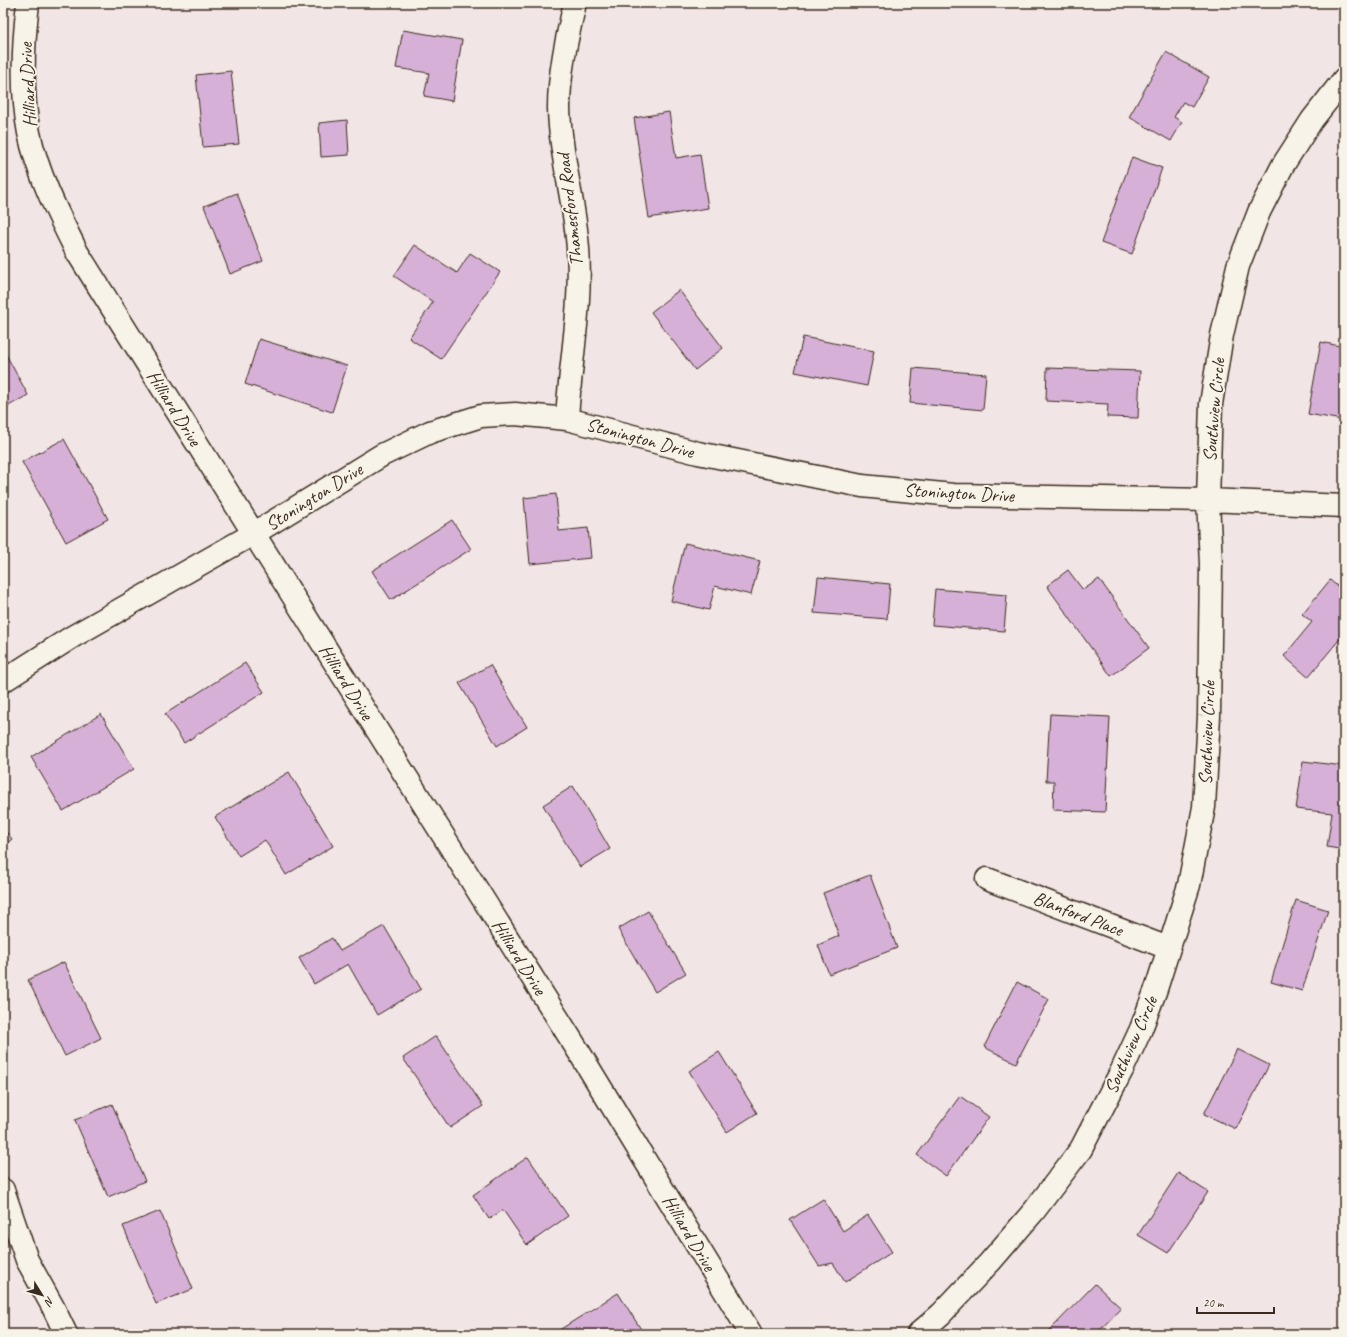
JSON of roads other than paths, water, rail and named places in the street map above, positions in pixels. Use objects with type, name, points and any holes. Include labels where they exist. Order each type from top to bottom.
[{"type":"street","name":"Hilliard Drive","points":[[28,3],[25,100],[30,134],[37,162],[55,206],[77,252],[579,1052],[751,1334]]},
{"type":"street","name":"Thamesford Road","points":[[567,419],[570,373],[578,302],[578,249],[564,161],[559,108],[563,55],[575,3]]},
{"type":"street","name":"Southview Circle","points":[[918,1334],[941,1314],[990,1262],[1034,1211],[1081,1149],[1122,1070],[1141,1029],[1156,989],[1189,885],[1204,808],[1209,716],[1210,564],[1208,500],[1211,404],[1222,335],[1238,266],[1259,212],[1283,165],[1312,120],[1344,79]]},
{"type":"street","name":"Stonington Drive","points":[[3,681],[72,637],[253,534],[382,455],[430,432],[481,416],[515,414],[567,419],[698,453],[862,486],[953,495],[1208,500],[1344,506]]},
{"type":"street","name":"Blanford Place","points":[[987,879],[1168,948]]},
{"type":"street","points":[[3,1190],[27,1260],[66,1334]]}]
